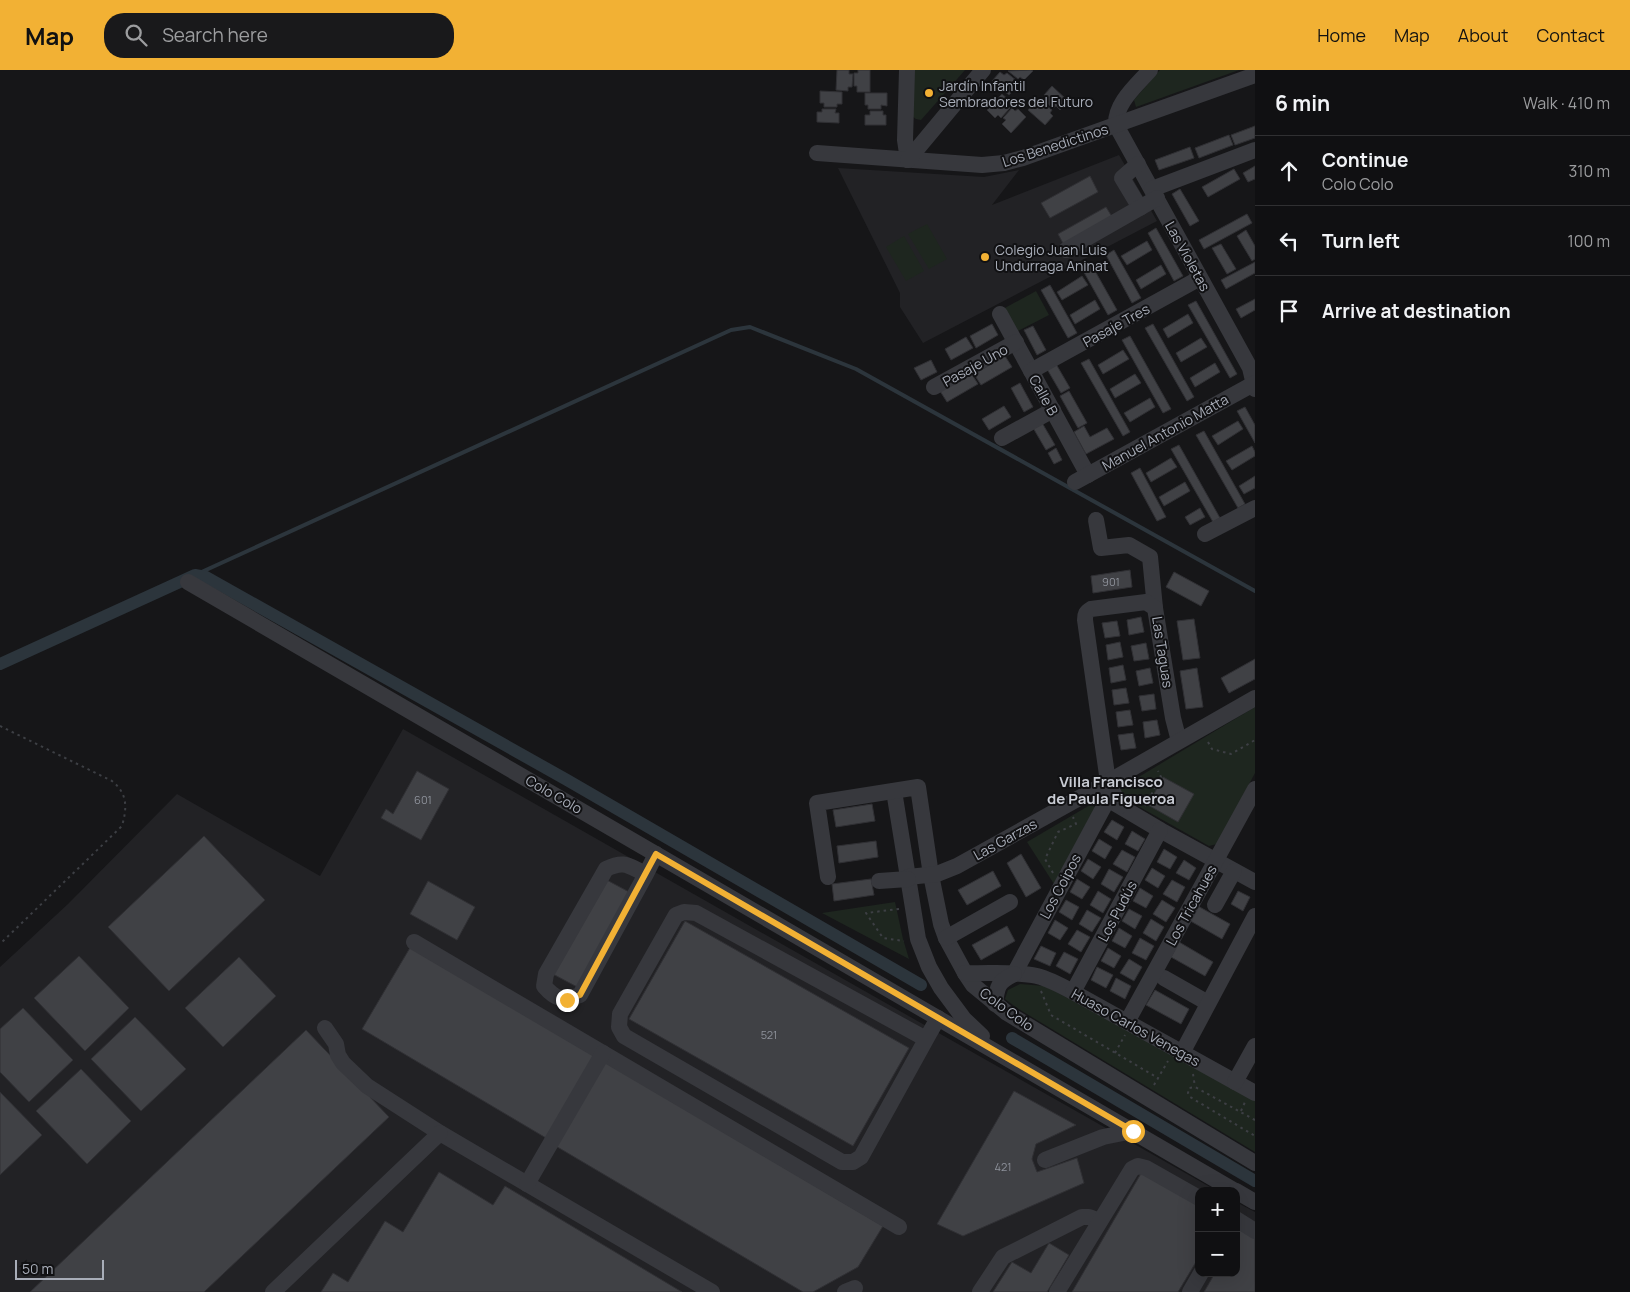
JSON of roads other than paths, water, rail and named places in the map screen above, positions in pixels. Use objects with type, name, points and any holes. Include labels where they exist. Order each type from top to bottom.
[{"type":"street","points":[[907,70],[905,140],[908,160]]},
{"type":"street","points":[[908,160],[983,70]]},
{"type":"street","points":[[1116,125],[1116,115],[1120,106],[1150,70]]},
{"type":"street","name":"Los Benedictinos","points":[[817,153],[982,165],[1004,163],[1023,158],[1255,75]]},
{"type":"street","name":"Las Violetas","points":[[1116,125],[1250,368],[1255,385]]},
{"type":"street","points":[[1066,250],[1140,208],[1154,194],[1255,150]]},
{"type":"street","points":[[1138,164],[1122,178],[1140,208]]},
{"type":"street","name":"Pasaje Tres","points":[[1031,371],[1200,278]]},
{"type":"street","name":"Calle B","points":[[1000,314],[1053,410],[1082,479]]},
{"type":"street","name":"Pasaje Uno","points":[[934,387],[1016,342]]},
{"type":"street","name":"Manuel Antonio Matta","points":[[1082,479],[1255,385]]},
{"type":"street","points":[[1002,438],[1053,410]]},
{"type":"street","points":[[1205,534],[1255,508]]},
{"type":"street","points":[[1096,520],[1101,548],[1129,545],[1150,557],[1155,608]]},
{"type":"street","name":"Colo Colo","points":[[188,582],[1229,1187]]},
{"type":"street","name":"Las Taguas","points":[[1108,782],[1085,615],[1091,608],[1146,602],[1155,608],[1173,718],[1179,741]]},
{"type":"street","name":"Las Garzas","points":[[879,881],[931,875],[957,866],[1255,698]]},
{"type":"street","points":[[1108,782],[1114,803]]},
{"type":"street","name":"Colo Colo","points":[[1004,1056],[964,1019],[929,967],[918,939],[894,790],[918,787],[931,875],[941,924],[946,938],[973,985],[1007,1013],[1255,1163]]},
{"type":"street","name":"Los Tricahues","points":[[1129,1023],[1255,789]]},
{"type":"street","points":[[828,877],[817,803],[894,790]]},
{"type":"street","points":[[1093,790],[1160,830],[1255,882]]},
{"type":"street","name":"Los Coipos","points":[[1014,974],[1064,878],[1114,803]]},
{"type":"street","name":"Los Pudús","points":[[1073,992],[1160,830]]},
{"type":"street","points":[[646,874],[626,864],[617,864],[606,869],[546,974],[544,986],[553,996],[567,1000],[580,995],[646,874],[656,854]]},
{"type":"street","points":[[1215,905],[1234,870]]},
{"type":"street","points":[[946,938],[1010,902]]},
{"type":"street","points":[[926,1039],[696,913],[684,912],[676,915],[620,1014],[620,1027],[624,1036],[842,1162],[853,1162],[861,1157],[938,1018]]},
{"type":"street","points":[[1178,1051],[1208,1003],[1255,916]]},
{"type":"street","points":[[414,942],[899,1226]]},
{"type":"street","name":"Huaso Carlos Venegas","points":[[965,972],[1035,976],[1073,992],[1255,1093]]},
{"type":"street","points":[[995,1004],[996,991],[1001,981],[1014,974]]},
{"type":"street","points":[[1164,978],[1208,1003]]},
{"type":"street","points":[[919,1007],[930,999],[936,991],[938,983]]},
{"type":"street","points":[[325,1028],[336,1044],[338,1054],[343,1063],[367,1086],[440,1134],[712,1292]]},
{"type":"street","points":[[1235,1082],[1255,1046]]},
{"type":"street","points":[[527,1184],[603,1053]]},
{"type":"street","points":[[1101,1112],[1103,1137]]},
{"type":"street","points":[[1044,1160],[1103,1137],[1133,1131]]},
{"type":"street","points":[[273,1292],[440,1134]]},
{"type":"street","points":[[1057,1292],[1132,1169],[1138,1166],[1146,1168],[1195,1196]]},
{"type":"street","name":"Colo Colo","points":[[1240,1193],[1255,1202]]},
{"type":"street","points":[[980,1292],[1003,1257],[1082,1217],[1089,1216],[1100,1221]]},
{"type":"street","points":[[1240,1222],[1255,1231]]},
{"type":"street","points":[[1190,1292],[1199,1277]]},
{"type":"waterway","points":[[195,575],[731,330],[750,327],[856,369],[1255,591]]},
{"type":"waterway","points":[[0,664],[195,575],[206,577],[567,780],[921,985]]},
{"type":"waterway","points":[[1012,1038],[1255,1181]]},
{"type":"place","name":"Jardín Infantil Sembradores del Futuro","points":[[929,93]]},
{"type":"place","name":"Colegio Juan Luis Undurraga Aninat","points":[[985,257]]},
{"type":"district","name":"Villa Francisco de Paula Figueroa","points":[[1111,790]]}]
